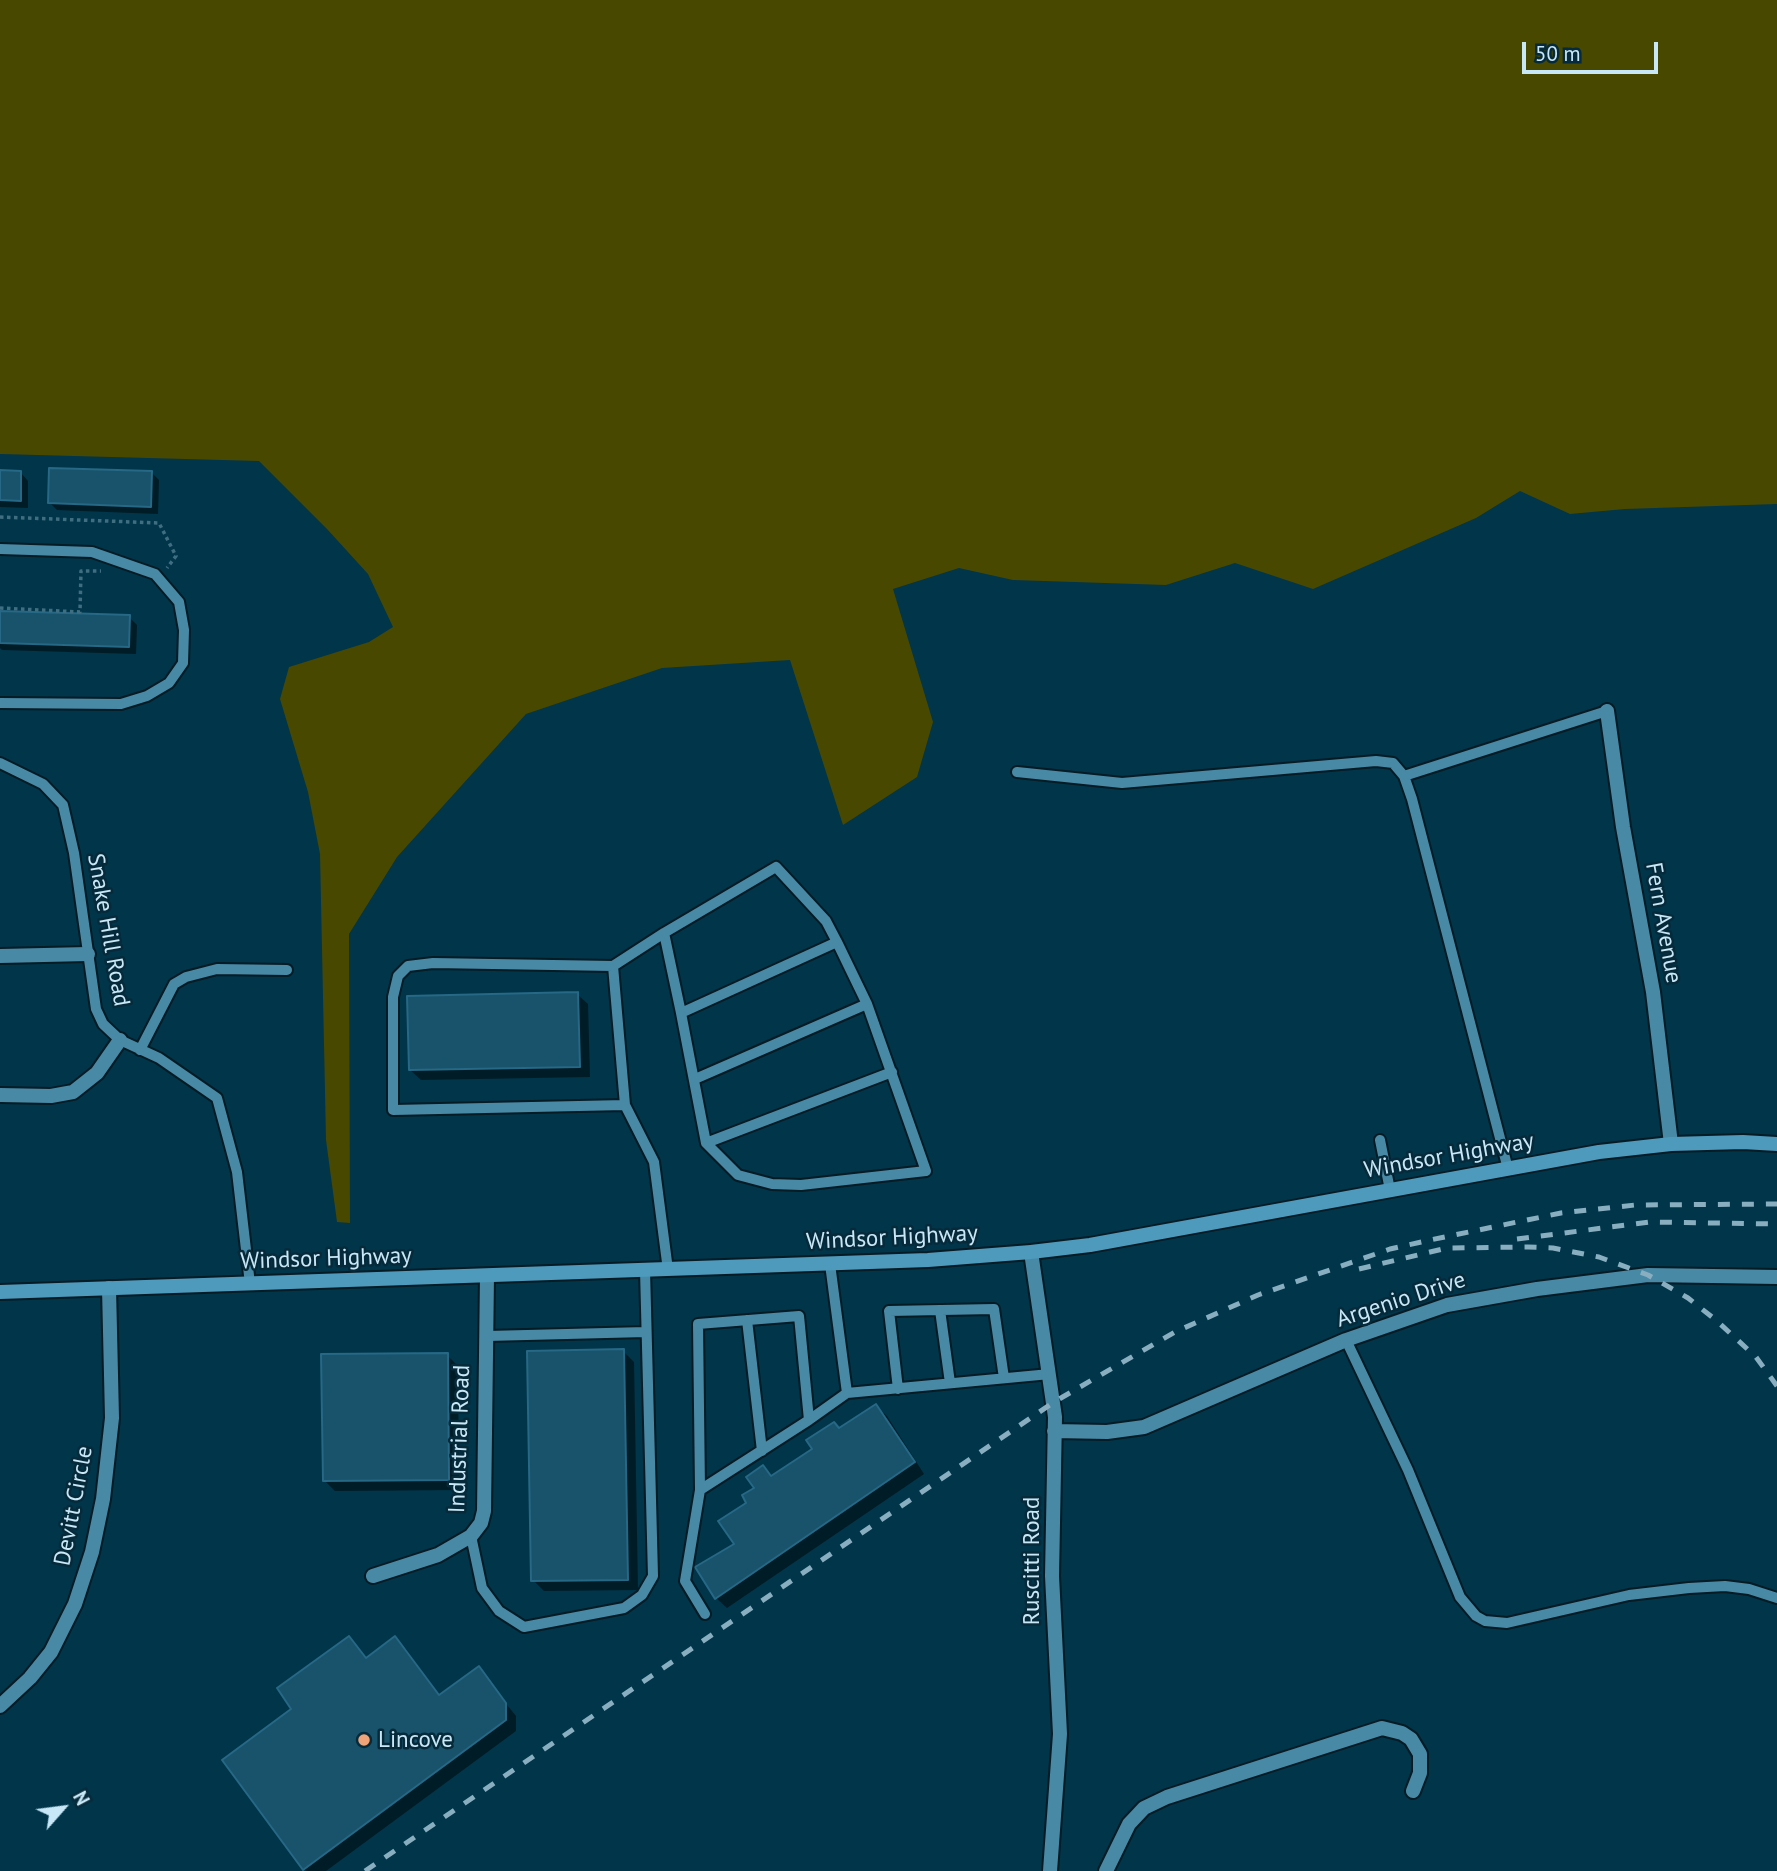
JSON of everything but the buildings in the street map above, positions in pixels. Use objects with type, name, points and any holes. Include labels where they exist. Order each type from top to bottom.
[{"type":"main road","name":"Windsor Highway","points":[[0,1292],[928,1261],[1090,1245],[1599,1152],[1671,1144],[1777,1144]]},
{"type":"street","name":"Fern Avenue","points":[[1607,711],[1623,827],[1653,992],[1671,1144]]},
{"type":"street","points":[[0,956],[88,954]]},
{"type":"street","points":[[0,1096],[51,1096],[73,1092],[97,1073],[120,1040]]},
{"type":"street","name":"Ruscitti Road","points":[[1031,1252],[1054,1402],[1052,1576],[1060,1734],[1051,1870]]},
{"type":"street","name":"Argenio Drive","points":[[1054,1431],[1107,1432],[1144,1427],[1346,1340],[1447,1305],[1537,1289],[1648,1275],[1777,1277]]},
{"type":"street","name":"Industrial Road","points":[[373,1576],[438,1555],[471,1536],[481,1522],[484,1511],[487,1276]]},
{"type":"street","name":"Devitt Circle","points":[[0,1706],[30,1678],[51,1651],[75,1604],[92,1552],[103,1499],[112,1418],[109,1288]]},
{"type":"street","points":[[1106,1871],[1129,1824],[1144,1808],[1167,1797],[1382,1728],[1402,1733],[1411,1739],[1420,1754],[1420,1773],[1413,1791]]},
{"type":"lane","points":[[0,549],[92,552],[155,574],[179,602],[184,630],[183,663],[169,683],[147,696],[121,705],[0,703]]},
{"type":"lane","points":[[1404,776],[1607,711]]},
{"type":"lane","points":[[1017,772],[1122,783],[1376,761],[1393,763],[1404,776],[1412,799],[1508,1169]]},
{"type":"lane","name":"Snake Hill Road","points":[[0,763],[43,784],[63,805],[74,853],[96,1009],[103,1024],[120,1040],[159,1058],[217,1098],[237,1172],[250,1284]]},
{"type":"lane","points":[[625,1105],[393,1110],[393,997],[398,976],[408,966],[433,962],[613,966],[664,933],[776,867],[826,921],[837,942],[867,1004],[926,1171],[801,1185],[772,1184],[738,1175],[706,1143],[664,933]]},
{"type":"lane","points":[[681,1013],[837,942]]},
{"type":"lane","points":[[613,966],[625,1105],[653,1162],[668,1270]]},
{"type":"lane","points":[[140,1050],[174,984],[186,977],[217,970],[287,970]]},
{"type":"lane","points":[[695,1079],[867,1004]]},
{"type":"lane","points":[[706,1143],[892,1072]]},
{"type":"lane","points":[[1380,1140],[1390,1190]]},
{"type":"lane","points":[[830,1264],[847,1393]]},
{"type":"lane","points":[[471,1536],[482,1588],[499,1611],[524,1627],[624,1608],[642,1595],[653,1576],[645,1270]]},
{"type":"lane","points":[[898,1388],[889,1311],[994,1309],[1004,1378]]},
{"type":"lane","points":[[940,1310],[950,1384]]},
{"type":"lane","points":[[705,1614],[685,1581],[700,1490],[698,1324],[799,1316],[809,1420]]},
{"type":"lane","points":[[747,1320],[762,1451]]},
{"type":"lane","points":[[486,1336],[646,1332]]},
{"type":"lane","points":[[1346,1340],[1408,1470],[1460,1597],[1476,1616],[1485,1621],[1507,1623],[1629,1595],[1689,1588],[1725,1586],[1749,1589],[1777,1598]]},
{"type":"lane","points":[[700,1490],[847,1393],[1050,1374]]},
{"type":"shaded area","points":[[0,0],[1777,0],[1777,504],[1625,509],[1570,514],[1520,491],[1476,518],[1313,589],[1235,563],[1166,585],[1013,580],[959,568],[893,589],[933,722],[917,777],[843,825],[790,660],[662,668],[526,714],[397,857],[349,934],[350,1223],[337,1222],[326,1140],[320,854],[308,792],[280,699],[289,667],[369,642],[393,627],[368,574],[259,461],[0,454]]},
{"type":"railway","points":[[365,1871],[1054,1402],[1175,1332],[1258,1295],[1390,1249],[1430,1240],[1561,1213],[1635,1205],[1777,1204]]},
{"type":"railway","points":[[1517,1239],[1650,1222],[1777,1224]]},
{"type":"railway","points":[[1359,1269],[1447,1248],[1553,1248],[1599,1257],[1648,1275],[1688,1298],[1756,1357],[1777,1386]]},
{"type":"place","name":"Lincove","points":[[364,1740]]}]
